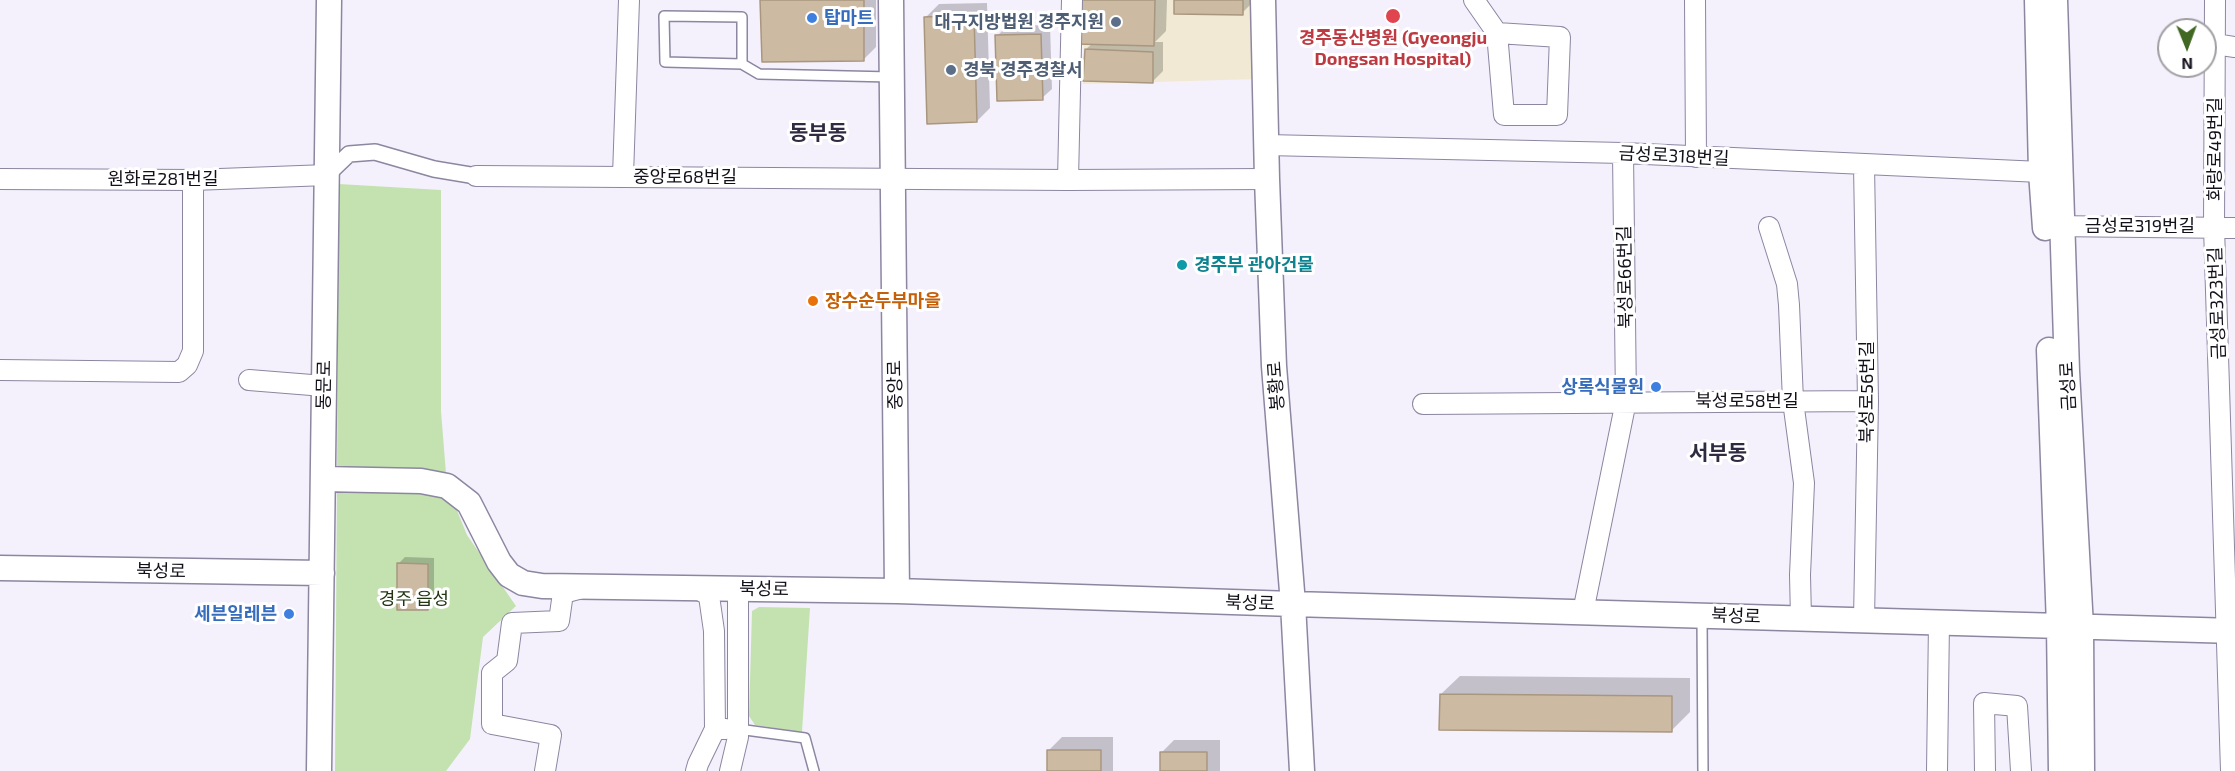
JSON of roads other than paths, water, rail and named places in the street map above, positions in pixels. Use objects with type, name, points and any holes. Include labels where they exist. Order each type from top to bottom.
[{"type":"street","name":"동문로","points":[[319,771],[329,0]]},
{"type":"street","points":[[623,176],[628,0]]},
{"type":"street","name":"중앙로","points":[[891,0],[897,591]]},
{"type":"street","points":[[1068,180],[1072,0]]},
{"type":"street","name":"봉황로","points":[[1263,0],[1274,366],[1293,604],[1302,771]]},
{"type":"street","points":[[1474,0],[1497,33],[1504,115],[1557,115],[1560,37],[1497,33]]},
{"type":"street","points":[[1695,0],[1696,157]]},
{"type":"street","name":"금성로","points":[[2037,0],[2042,172],[2055,220]]},
{"type":"street","name":"금성로","points":[[2055,0],[2055,220],[2070,626],[2082,771]]},
{"type":"street","name":"화랑로49번길","points":[[2215,0],[2215,18]]},
{"type":"street","points":[[2217,44],[2235,47]]},
{"type":"street","name":"화랑로49번길","points":[[2214,227],[2215,78]]},
{"type":"street","name":"금성로318번길","points":[[1266,145],[1623,153],[2042,172]]},
{"type":"street","points":[[327,175],[349,154],[375,152],[434,169],[476,176]]},
{"type":"street","name":"북성로66번길","points":[[1583,612],[1626,401],[1623,153]]},
{"type":"street","name":"북성로56번길","points":[[1864,165],[1868,401],[1864,620]]},
{"type":"street","name":"원화로281번길","points":[[0,179],[193,180],[327,175]]},
{"type":"street","name":"중앙로68번길","points":[[476,176],[894,179]]},
{"type":"street","points":[[894,179],[1267,179]]},
{"type":"street","points":[[0,370],[179,372],[187,365],[192,351],[193,180]]},
{"type":"street","name":"금성로319번길","points":[[2055,220],[2235,228]]},
{"type":"street","points":[[1769,227],[1787,284],[1793,401],[1803,483],[1801,618]]},
{"type":"street","name":"금성로323번길","points":[[2214,227],[2229,483],[2232,631]]},
{"type":"street","points":[[249,380],[324,386]]},
{"type":"street","points":[[1423,404],[1626,401]]},
{"type":"street","name":"북성로58번길","points":[[1626,401],[1868,401]]},
{"type":"street","name":"북성로","points":[[323,479],[421,481],[447,486],[469,503],[499,562],[509,575],[523,583],[542,586],[897,591],[2232,631]]},
{"type":"street","name":"북성로","points":[[0,568],[322,573]]},
{"type":"street","points":[[545,771],[551,735],[492,724],[492,673],[507,661],[512,623],[559,621],[563,593],[587,587]]},
{"type":"street","points":[[696,771],[715,729],[714,631],[709,596],[697,588]]},
{"type":"street","points":[[730,771],[738,729],[738,589]]},
{"type":"street","points":[[1937,771],[1939,622]]},
{"type":"street","name":"금성로","points":[[2061,771],[2070,626]]},
{"type":"street","points":[[2231,771],[2232,631]]},
{"type":"street","points":[[1985,771],[1984,703],[2017,706],[2021,771]]},
{"type":"street","points":[[715,729],[738,729]]},
{"type":"lane","points":[[742,64],[742,16],[664,16],[665,62],[742,64],[759,74],[893,77]]},
{"type":"lane","points":[[1702,615],[1703,771]]},
{"type":"lane","points":[[738,729],[805,738],[814,771]]},
{"type":"place","name":"경주동산병원 (Gyeongju Dongsan Hospital)","points":[[1393,16]]},
{"type":"place","name":"탑마트","points":[[812,18]]},
{"type":"place","name":"대구지방법원 경주지원","points":[[1116,22]]},
{"type":"place","name":"경북 경주경찰서","points":[[951,70]]},
{"type":"place","name":"경주부 관아건물","points":[[1182,265]]},
{"type":"place","name":"장수순두부마을","points":[[813,301]]},
{"type":"place","name":"상록식물원","points":[[1656,387]]},
{"type":"place","name":"세븐일레븐","points":[[289,614]]},
{"type":"district","name":"동부동","points":[[818,133]]},
{"type":"district","name":"서부동","points":[[1718,453]]},
{"type":"park label","name":"경주 읍성","points":[[414,599]]}]
